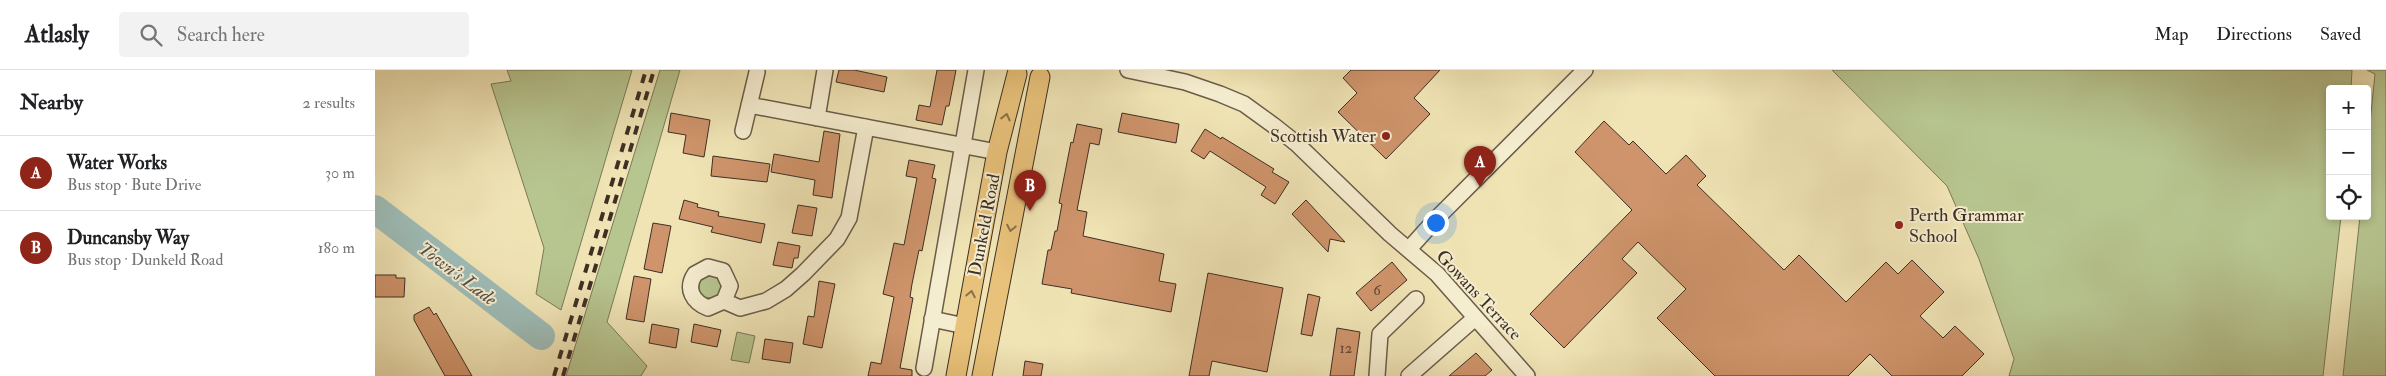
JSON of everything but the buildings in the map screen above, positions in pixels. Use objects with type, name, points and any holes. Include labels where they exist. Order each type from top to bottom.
[{"type":"main road","points":[[1015,72],[1032,78],[1044,73]]},
{"type":"main road","name":"Dunkeld Road","points":[[956,376],[997,152],[1015,72]]},
{"type":"main road","name":"Dunkeld Road","points":[[982,376],[1044,73]]},
{"type":"street","points":[[817,118],[825,70]]},
{"type":"street","name":"Dunkeld Road","points":[[924,368],[976,70]]},
{"type":"street","name":"Gowans Terrace","points":[[1128,70],[1185,82],[1244,104],[1297,144],[1390,234],[1437,274],[1527,376]]},
{"type":"street","points":[[1409,249],[1436,219],[1585,70]]},
{"type":"street","points":[[743,131],[757,72]]},
{"type":"street","points":[[749,105],[997,152]]},
{"type":"street","points":[[724,301],[739,308],[766,301],[803,274],[837,239],[849,218],[866,127]]},
{"type":"street","points":[[1377,376],[1379,334],[1416,298]]},
{"type":"street","points":[[1409,376],[1475,318]]},
{"type":"street","points":[[932,319],[965,326]]},
{"type":"green space","points":[[507,70],[632,70],[561,310],[536,294],[544,248],[491,84],[511,81]]},
{"type":"green space","points":[[660,70],[680,70],[607,322],[647,366],[641,376],[566,376]]},
{"type":"green space","points":[[1832,70],[2352,70],[2351,85],[2326,85],[2326,220],[2341,220],[2323,376],[2009,376],[2014,359],[1979,259],[1947,186]]},
{"type":"green space","points":[[2367,70],[2386,70],[2386,376],[2343,376],[2360,220],[2371,220],[2371,113],[2375,74]]},
{"type":"green space","points":[[710,276],[718,279],[721,287],[718,295],[710,298],[702,295],[699,287],[702,279]]},
{"type":"green space","points":[[737,332],[755,336],[749,363],[731,360]]},
{"type":"waterway","name":"Town's Lade","points":[[375,209],[541,336]]},
{"type":"railway","points":[[554,376],[646,70]]},
{"type":"railway","points":[[563,376],[654,70]]},
{"type":"place","name":"Scottish Water","points":[[1386,136]]},
{"type":"place","name":"Water Works","points":[[1480,187]]},
{"type":"place","name":"Duncansby Way","points":[[1030,211]]},
{"type":"place","name":"Perth Grammar School","points":[[1899,225]]}]
